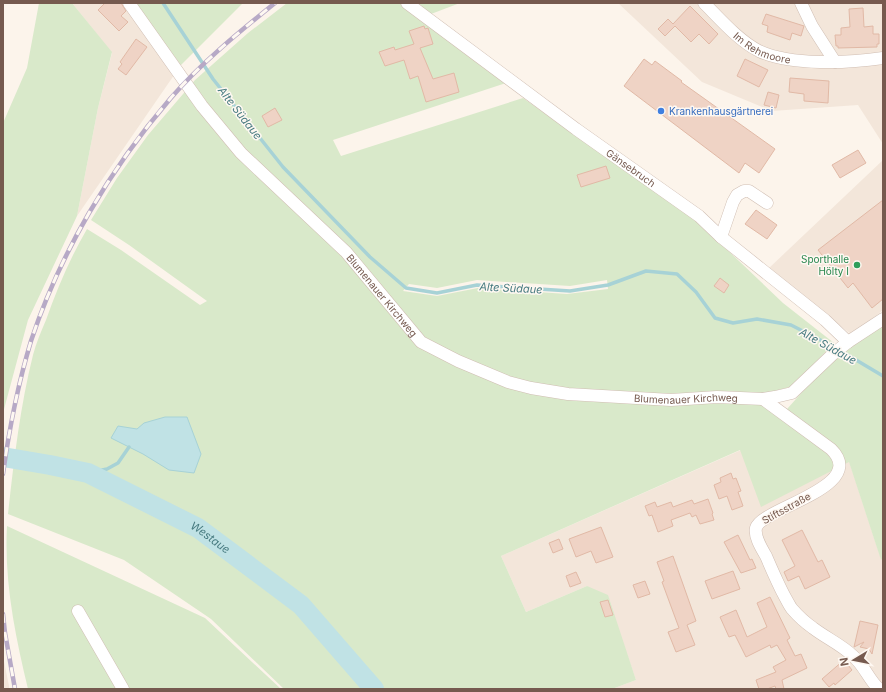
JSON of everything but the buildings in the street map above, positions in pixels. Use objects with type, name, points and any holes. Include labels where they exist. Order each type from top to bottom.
[{"type":"street","name":"Blumenauer Kirchweg","points":[[129,3],[202,106],[241,153],[346,252],[422,342],[458,361],[508,382],[531,388],[568,394],[671,400],[717,396],[763,399],[792,393]]},
{"type":"street","name":"Gänsebruch","points":[[407,3],[576,129],[699,216],[721,237],[825,320],[848,342]]},
{"type":"street","name":"Im Rehmoore","points":[[704,3],[738,36],[759,51],[788,60],[858,62],[883,58]]},
{"type":"street","points":[[801,3],[812,26],[834,62]]},
{"type":"street","points":[[721,237],[736,195],[744,191],[749,191],[767,203]]},
{"type":"street","points":[[784,414],[786,401],[792,393],[833,354],[848,342],[883,319]]},
{"type":"street","name":"Stiftsstraße","points":[[763,399],[831,449],[836,454],[839,465],[834,478],[825,486],[798,503],[762,520],[756,526],[756,535],[792,610],[813,628],[854,656],[879,689]]},
{"type":"street","points":[[78,611],[123,689]]},
{"type":"shaded area","points":[[72,3],[132,3],[181,65],[77,216],[98,108],[112,53]]},
{"type":"shaded area","points":[[618,3],[883,3],[883,144],[858,105],[772,111],[702,82]]},
{"type":"shaded area","points":[[883,160],[883,310],[852,335],[768,269]]},
{"type":"shaded area","points":[[741,450],[836,469],[849,461],[881,559],[883,558],[883,689],[612,689],[636,680],[627,654],[587,586],[526,612],[501,556]]},
{"type":"shaded area","points":[[3,656],[9,686],[9,689],[3,689]]},
{"type":"green space","points":[[39,3],[72,3],[112,52],[98,108],[77,216],[28,320],[3,413],[3,123],[27,68]]},
{"type":"green space","points":[[132,3],[243,3],[181,65]]},
{"type":"green space","points":[[287,3],[460,3],[431,14],[506,83],[333,140],[341,156],[523,98],[696,220],[783,303],[834,343],[793,386],[760,395],[625,393],[511,388],[576,401],[731,402],[762,405],[779,418],[838,352],[883,322],[883,558],[881,560],[849,462],[761,507],[740,450],[501,556],[526,612],[587,586],[608,595],[636,680],[612,689],[284,689],[211,619],[124,560],[8,514],[21,414],[34,351],[64,274],[87,229],[121,250],[200,305],[207,301],[129,245],[91,220],[117,178],[148,135],[195,80],[248,33]],"holes":[[[477,280],[570,286],[607,280],[608,289],[567,294],[478,288],[437,296],[403,291],[409,284],[437,288]]]},
{"type":"green space","points":[[7,526],[205,618],[281,689],[28,689],[15,628],[9,588],[7,567]]},
{"type":"water","points":[[165,417],[187,417],[201,454],[194,473],[169,470],[143,454],[111,438],[118,426],[137,429],[144,423]]},
{"type":"waterway","name":"Alte Südaue","points":[[163,3],[213,79],[283,167],[370,257],[406,288],[437,293],[477,285],[570,291],[608,285],[646,271],[677,274],[696,292],[715,318],[733,323],[757,319],[791,325],[836,348]]},
{"type":"waterway","name":"Alte Südaue","points":[[841,351],[883,376]]},
{"type":"waterway","points":[[88,473],[107,469],[118,463],[129,447]]},
{"type":"waterway","name":"Westaue","points":[[3,457],[88,473],[198,528],[301,605],[374,689]]},
{"type":"railway","points":[[3,474],[14,407],[31,341],[57,276],[89,213],[127,154],[170,99],[207,60],[275,3]]},
{"type":"railway","points":[[3,614],[15,689]]},
{"type":"place","name":"Krankenhausgärtnerei","points":[[661,111]]},
{"type":"place","name":"Sporthalle Hölty I","points":[[857,265]]}]
